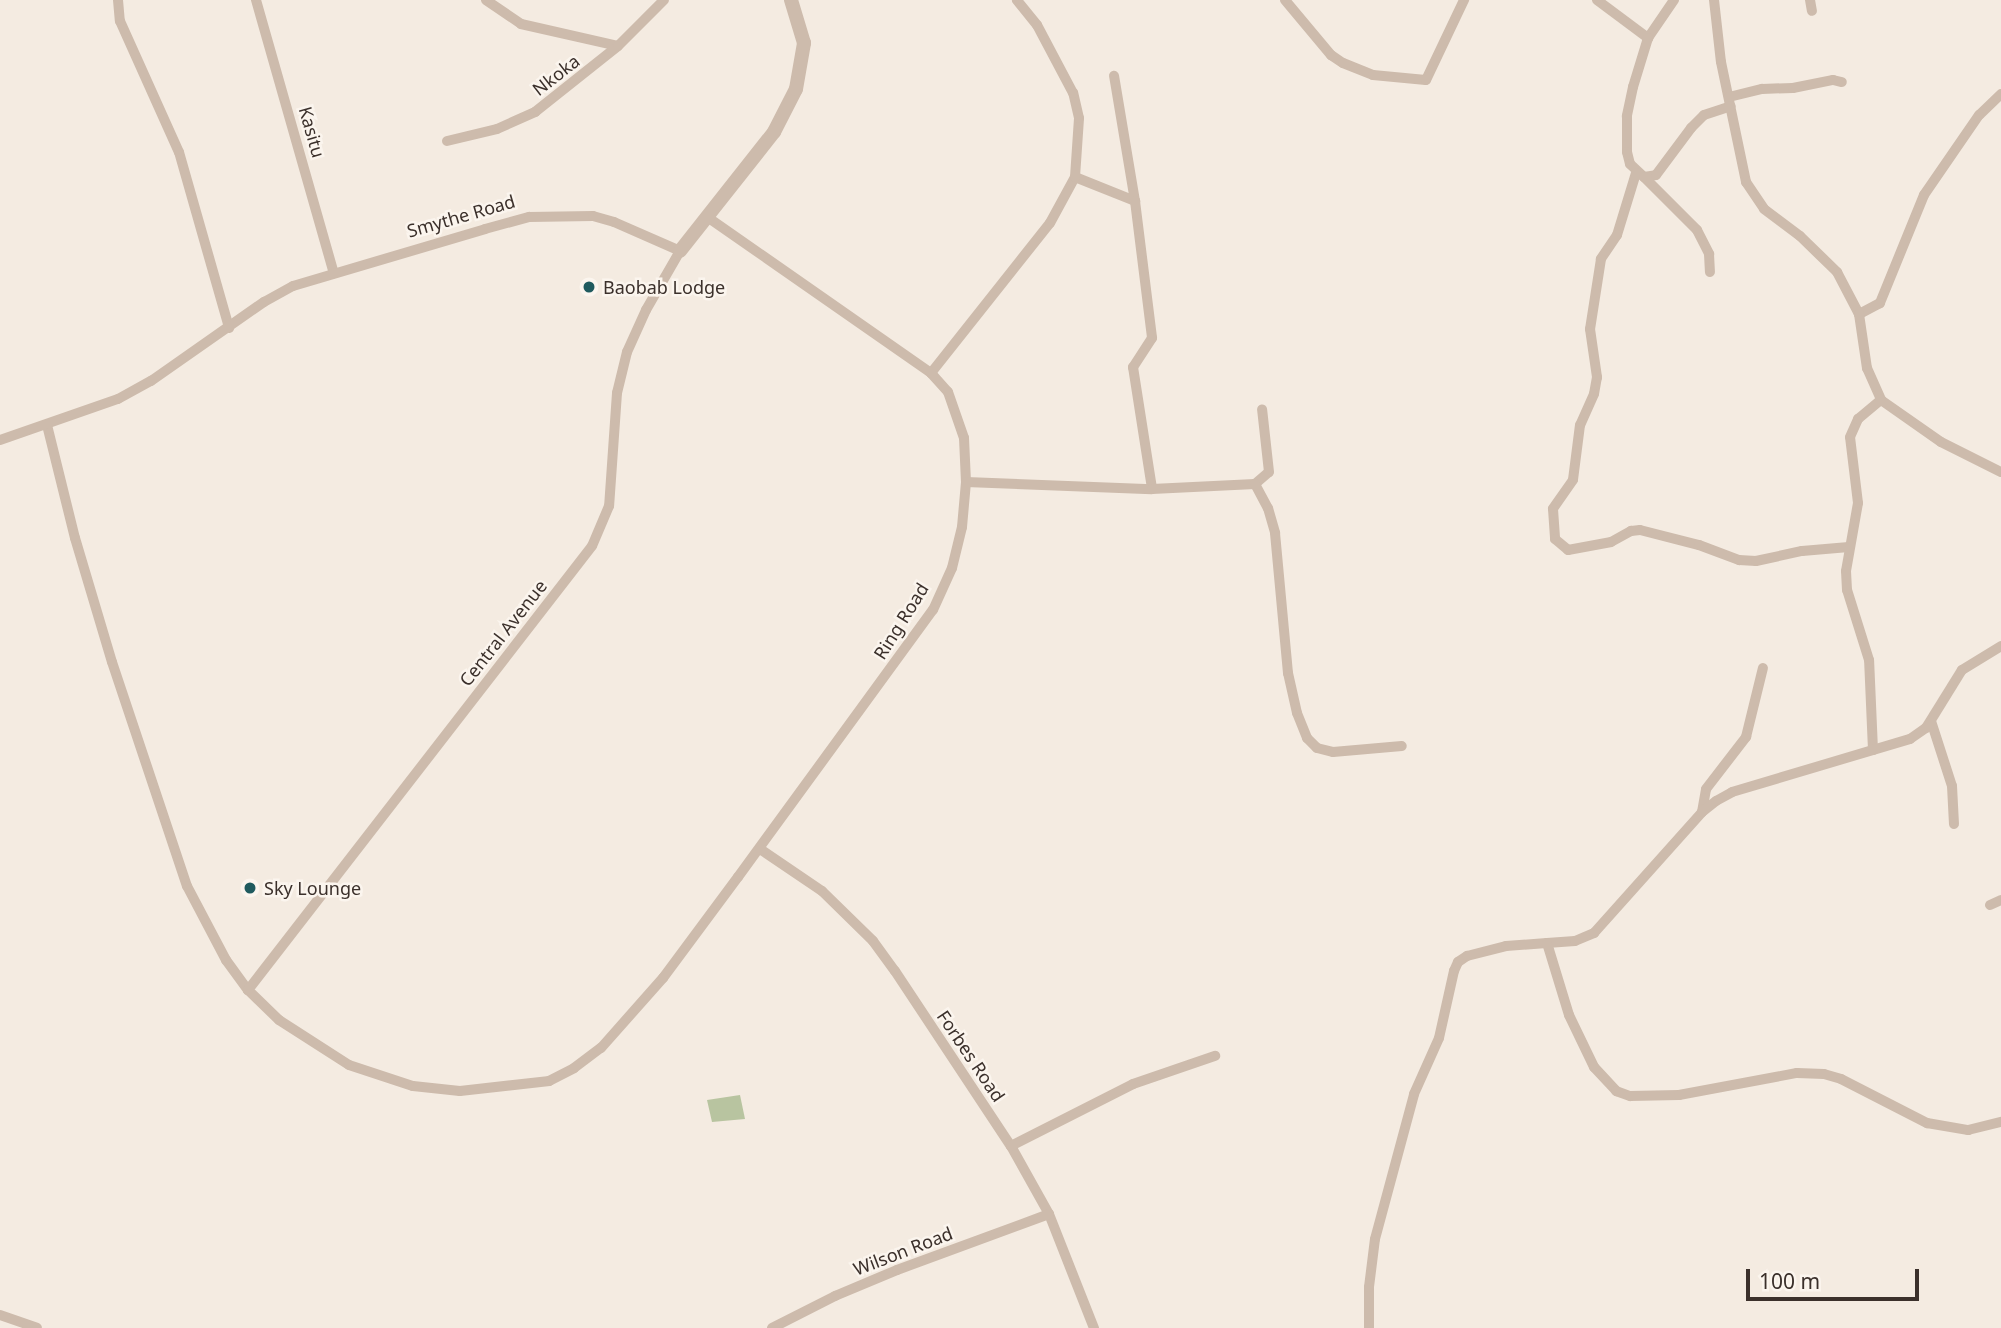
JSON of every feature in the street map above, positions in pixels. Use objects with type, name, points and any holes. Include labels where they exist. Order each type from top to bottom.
[{"type":"street","points":[[118,0],[120,21],[179,152],[229,328]]},
{"type":"street","name":"Kasitu","points":[[256,0],[334,273]]},
{"type":"street","points":[[486,0],[521,24],[618,46]]},
{"type":"street","name":"Nkoka","points":[[447,141],[497,129],[536,112],[618,46],[664,0]]},
{"type":"street","points":[[680,251],[774,132],[796,89],[804,43],[791,0]]},
{"type":"street","points":[[931,373],[1050,223],[1075,177],[1079,118],[1073,93],[1044,36],[1017,0]]},
{"type":"street","points":[[1285,0],[1331,55],[1343,63],[1373,75],[1426,80],[1464,0]]},
{"type":"street","points":[[1597,0],[1648,38]]},
{"type":"street","points":[[1674,0],[1648,38],[1627,116],[1627,152],[1640,175],[1697,230],[1709,254],[1710,272]]},
{"type":"street","points":[[1714,0],[1720,62],[1746,182],[1755,199],[1800,236],[1837,272],[1860,314],[1867,368],[1881,400],[1941,442],[2001,471]]},
{"type":"street","points":[[1114,76],[1135,201],[1152,338],[1133,367],[1152,489]]},
{"type":"street","points":[[1640,175],[1656,175],[1704,115],[1730,102],[1762,89],[1793,88],[1833,80],[1842,82]]},
{"type":"street","points":[[1860,314],[1880,303],[1924,195],[1979,115],[2001,94]]},
{"type":"street","points":[[1640,175],[1617,235],[1601,259],[1590,329],[1597,377],[1594,394],[1580,425],[1573,480],[1553,509],[1555,539],[1568,550],[1611,542],[1631,531],[1640,530],[1699,545],[1739,560],[1756,561],[1802,551],[1849,547]]},
{"type":"street","points":[[1075,177],[1135,201]]},
{"type":"street","name":"Smythe Road","points":[[0,440],[118,399],[151,381],[264,302],[293,286],[507,223],[556,215],[593,216],[614,222],[680,251]]},
{"type":"street","name":"Ring Road","points":[[47,425],[75,538],[108,649],[187,886],[226,960],[248,990],[279,1020],[349,1065],[413,1086],[460,1091],[549,1081],[574,1068],[601,1048],[663,978],[715,905],[760,849],[933,610],[952,568],[961,527],[966,482],[964,439],[948,392],[931,373],[708,217]]},
{"type":"street","name":"Central Avenue","points":[[248,990],[592,547],[603,526],[612,488],[617,393],[623,363],[646,310],[680,251]]},
{"type":"street","points":[[1873,750],[1869,660],[1847,590],[1849,547],[1858,503],[1850,438],[1858,419],[1881,400]]},
{"type":"street","points":[[966,482],[1152,489],[1255,484],[1269,472],[1262,408]]},
{"type":"street","points":[[1255,484],[1268,508],[1275,533],[1288,673],[1297,713],[1307,738],[1317,748],[1334,752],[1402,746]]},
{"type":"street","points":[[1369,1328],[1369,1287],[1375,1239],[1414,1094],[1439,1038],[1458,962],[1467,956],[1506,946],[1587,938],[1702,812],[1732,792],[1910,739],[1931,721],[1962,670],[2001,646]]},
{"type":"street","points":[[1702,812],[1706,789],[1746,737],[1763,668]]},
{"type":"street","points":[[1931,721],[1952,786],[1954,824]]},
{"type":"street","name":"Forbes Road","points":[[760,849],[822,891],[873,941],[1011,1146],[1049,1214],[1094,1328]]},
{"type":"street","points":[[1547,943],[1569,1015],[1594,1066],[1616,1091],[1643,1097],[1679,1095],[1797,1073],[1824,1074],[1841,1079],[1904,1114],[1927,1123],[1968,1130],[2001,1122]]},
{"type":"street","points":[[1011,1146],[1133,1084],[1215,1056]]},
{"type":"street","name":"Wilson Road","points":[[772,1328],[835,1296],[897,1270],[1049,1214]]},
{"type":"street","points":[[0,1315],[31,1327]]},
{"type":"green space","points":[[740,1095],[745,1119],[712,1122],[707,1100]]},
{"type":"place","name":"Baobab Lodge","points":[[589,287]]},
{"type":"place","name":"Sky Lounge","points":[[250,888]]}]
